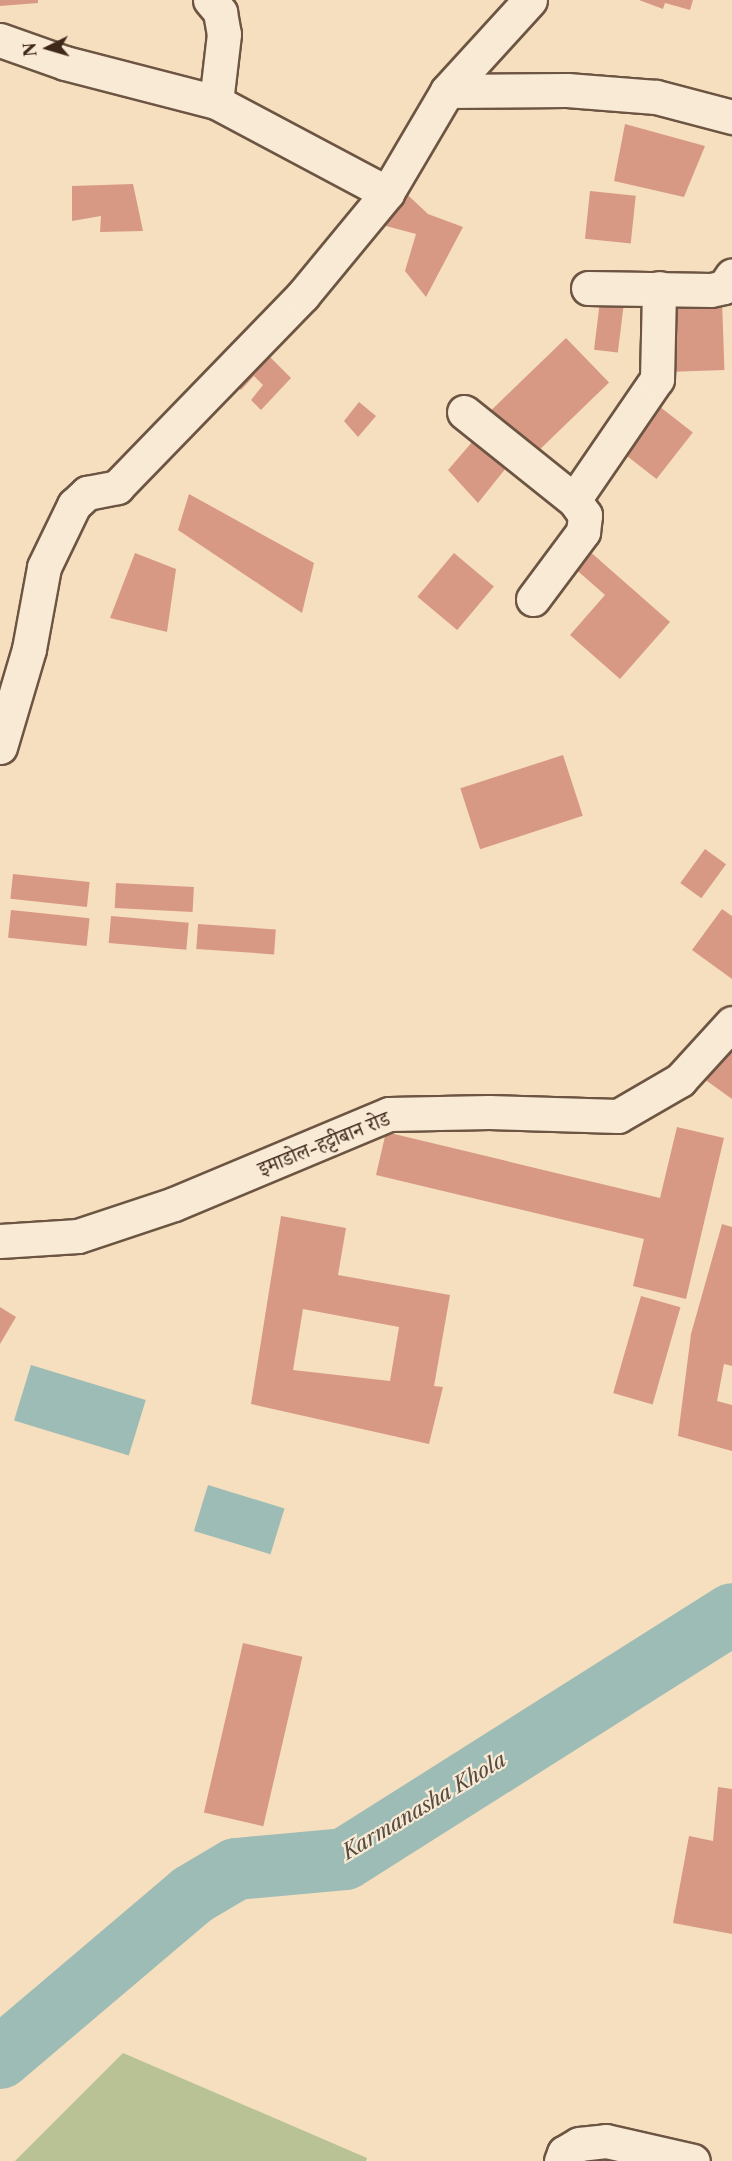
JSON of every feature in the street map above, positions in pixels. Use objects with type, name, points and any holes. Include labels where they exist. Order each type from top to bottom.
[{"type":"street","points":[[210,0],[220,12],[225,34],[216,102]]},
{"type":"street","points":[[0,747],[29,649],[44,567],[74,505],[87,493],[117,487],[303,295],[387,193],[447,91],[530,0]]},
{"type":"street","points":[[0,39],[65,63],[216,102],[387,193]]},
{"type":"street","points":[[447,91],[567,90],[656,97],[732,117]]},
{"type":"street","points":[[588,288],[711,290],[724,287],[732,275]]},
{"type":"street","points":[[574,500],[657,380],[659,288]]},
{"type":"street","points":[[464,412],[574,500],[585,515],[584,532],[533,599]]},
{"type":"street","name":"इमाडोल-हट्टीबान रोड","points":[[3,1234],[78,1236],[174,1204],[389,1114],[489,1112],[618,1116],[680,1080],[732,1023]]},
{"type":"street","points":[[561,2161],[564,2153],[579,2144],[606,2142],[693,2161]]},
{"type":"green space","points":[[123,2053],[367,2158],[366,2161],[15,2161]]},
{"type":"water","points":[[31,1365],[146,1400],[129,1456],[14,1420]]},
{"type":"water","points":[[208,1485],[285,1508],[270,1554],[194,1531]]},
{"type":"building","points":[[0,0],[38,0],[38,3],[0,6]]},
{"type":"building","points":[[639,0],[693,0],[690,10],[665,3],[663,9]]},
{"type":"building","points":[[625,124],[705,146],[684,197],[614,181]]},
{"type":"building","points":[[133,184],[143,231],[100,232],[101,216],[72,221],[72,186]]},
{"type":"building","points":[[396,184],[428,214],[463,227],[426,297],[405,271],[416,234],[386,226]]},
{"type":"building","points":[[590,191],[636,196],[631,244],[585,239]]},
{"type":"building","points":[[722,300],[724,370],[673,372],[671,302]]},
{"type":"building","points":[[600,301],[624,304],[618,353],[594,350]]},
{"type":"building","points":[[566,338],[609,383],[523,465],[480,421]]},
{"type":"building","points":[[261,348],[291,378],[261,410],[251,400],[263,385],[254,376],[241,390],[231,380]]},
{"type":"building","points":[[359,402],[376,416],[358,437],[344,421]]},
{"type":"building","points":[[655,403],[693,433],[657,479],[619,449]]},
{"type":"building","points":[[479,434],[510,463],[478,503],[448,470]]},
{"type":"building","points":[[189,494],[314,563],[302,613],[178,530]]},
{"type":"building","points":[[587,549],[670,622],[620,679],[570,635],[605,595],[572,566]]},
{"type":"building","points":[[135,553],[176,569],[167,632],[110,618]]},
{"type":"building","points":[[454,553],[494,586],[457,630],[417,597]]},
{"type":"building","points":[[563,755],[583,816],[480,849],[460,788]]},
{"type":"building","points":[[705,849],[726,864],[701,898],[680,883]]},
{"type":"building","points":[[13,874],[90,882],[87,907],[10,899]]},
{"type":"building","points":[[116,883],[194,887],[193,912],[115,908]]},
{"type":"building","points":[[722,909],[732,916],[732,979],[692,950]]},
{"type":"building","points":[[11,910],[90,918],[87,946],[8,938]]},
{"type":"building","points":[[111,916],[189,923],[186,950],[109,943]]},
{"type":"building","points":[[198,924],[276,929],[274,954],[196,949]]},
{"type":"building","points":[[732,1030],[732,1099],[700,1076]]},
{"type":"building","points":[[677,1127],[724,1138],[686,1299],[633,1286],[644,1239],[376,1175],[386,1132],[660,1198]]},
{"type":"building","points":[[281,1216],[346,1228],[338,1275],[450,1295],[434,1386],[443,1387],[429,1444],[251,1404]],"holes":[[[303,1309],[399,1327],[390,1381],[293,1370]]]},
{"type":"building","points":[[722,1224],[732,1227],[732,1366],[724,1364],[717,1401],[732,1405],[732,1451],[678,1436],[691,1334]]},
{"type":"building","points":[[641,1296],[680,1307],[653,1404],[613,1393]]},
{"type":"building","points":[[0,1307],[16,1317],[0,1344]]},
{"type":"building","points":[[243,1643],[302,1657],[263,1826],[204,1813]]},
{"type":"building","points":[[718,1787],[732,1789],[732,1934],[673,1923],[689,1836],[713,1841]]},
{"type":"waterway","name":"Karmanasha Khola","points":[[0,2058],[192,1895],[236,1869],[345,1859],[732,1614]]}]
